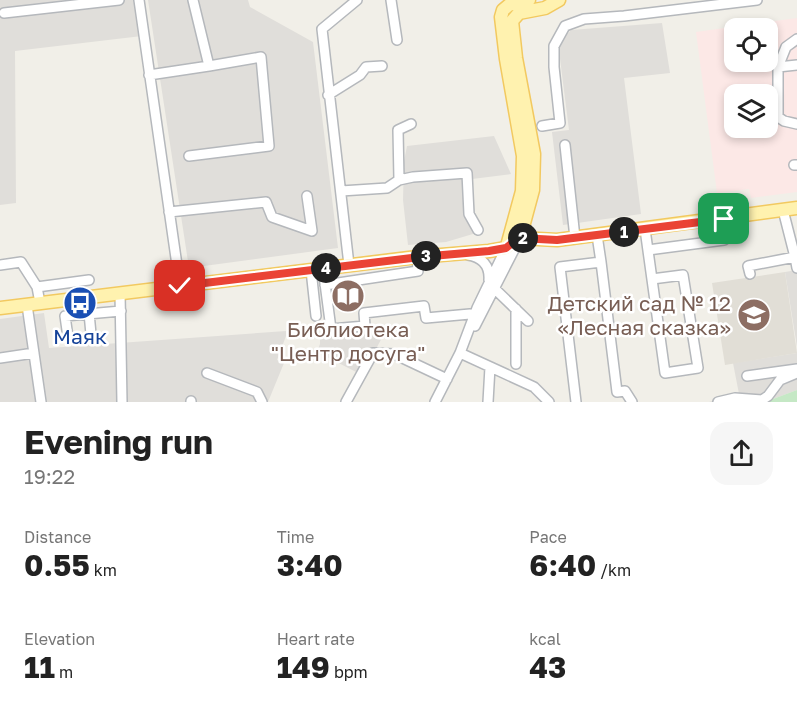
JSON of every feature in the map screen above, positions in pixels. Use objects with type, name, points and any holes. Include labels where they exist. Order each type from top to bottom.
[{"type":"main road","points":[[506,248],[522,191],[523,156],[501,17],[503,10],[509,5],[529,0]]},
{"type":"main road","points":[[520,238],[533,190],[534,154],[512,26],[515,16],[519,13],[545,8],[559,0]]},
{"type":"main road","points":[[0,308],[506,248],[520,238],[557,240],[797,208]]},
{"type":"street","points":[[4,13],[119,0]]},
{"type":"street","points":[[138,0],[180,286]]},
{"type":"street","points":[[193,0],[209,66]]},
{"type":"street","points":[[349,265],[322,29],[357,0]]},
{"type":"street","points":[[391,0],[397,40]]},
{"type":"street","points":[[542,126],[560,123],[554,46],[565,26],[584,19],[756,0]]},
{"type":"street","points":[[797,39],[786,47],[778,67],[797,65]]},
{"type":"street","points":[[149,75],[261,57],[269,146],[189,156]]},
{"type":"street","points":[[328,95],[360,75],[366,67],[382,66]]},
{"type":"street","points":[[778,72],[778,117],[797,124]]},
{"type":"street","points":[[399,180],[398,130],[411,123]]},
{"type":"street","points":[[533,190],[528,224],[530,232],[535,235],[574,238],[565,145]]},
{"type":"street","points":[[340,191],[387,188],[399,180],[413,177],[467,173],[469,214],[478,230]]},
{"type":"street","points":[[169,212],[266,202],[272,217],[312,231],[307,196]]},
{"type":"street","points":[[783,210],[797,268]]},
{"type":"street","points":[[648,250],[724,240],[724,219]]},
{"type":"street","points":[[645,229],[665,373],[698,368],[683,275],[652,279]]},
{"type":"street","points":[[597,235],[617,392],[625,391],[632,402]]},
{"type":"street","points":[[435,402],[520,238]]},
{"type":"street","points":[[463,349],[477,308],[506,248]]},
{"type":"street","points":[[325,285],[418,272],[418,257],[475,256],[483,261],[488,270],[488,286]]},
{"type":"street","points":[[750,274],[748,266],[796,257]]},
{"type":"street","points":[[0,265],[21,262],[37,287],[33,304],[34,353],[41,402]]},
{"type":"street","points":[[576,402],[560,267],[601,262]]},
{"type":"street","points":[[317,269],[325,285],[332,329],[365,326],[364,312],[424,306],[426,318],[470,314]]},
{"type":"street","points":[[316,316],[317,269]]},
{"type":"street","points":[[37,287],[89,280]]},
{"type":"street","points":[[498,291],[528,321]]},
{"type":"street","points":[[120,293],[122,402]]},
{"type":"street","points":[[516,309],[516,364]]},
{"type":"street","points":[[68,337],[65,316],[121,311]]},
{"type":"street","points":[[89,313],[91,334]]},
{"type":"street","points":[[463,349],[490,368],[518,378],[534,387],[549,402]]},
{"type":"street","points":[[0,358],[34,353]]},
{"type":"street","points":[[346,402],[373,353],[394,354],[447,379]]},
{"type":"street","points":[[488,402],[490,368]]},
{"type":"street","points":[[747,376],[797,371]]},
{"type":"street","points":[[718,402],[735,398],[762,400],[780,380],[797,371]]},
{"type":"street","points":[[207,373],[257,392],[262,402]]},
{"type":"shaded area","points":[[0,0],[134,0],[142,36],[15,51],[16,203],[0,205]]},
{"type":"shaded area","points":[[148,0],[248,0],[250,7],[313,42],[338,248],[189,268]]},
{"type":"shaded area","points":[[797,18],[797,192],[751,198],[749,189],[717,193],[696,32],[724,28],[724,72],[778,72],[778,21]]},
{"type":"shaded area","points":[[662,23],[670,73],[624,78],[641,214],[563,225],[552,132],[569,130],[558,43],[571,30]]},
{"type":"shaded area","points":[[494,136],[511,174],[472,179],[475,216],[483,231],[446,242],[408,245],[403,200],[404,161],[407,146]]},
{"type":"shaded area","points":[[797,270],[797,347],[785,272]]},
{"type":"shaded area","name":"Детский сад № 12 «Лесная сказка»","points":[[785,272],[797,353],[725,365],[712,283]]},
{"type":"shaded area","points":[[44,313],[49,348],[286,331],[277,360],[284,363],[268,402],[0,402],[0,319]]},
{"type":"shaded area","points":[[367,328],[384,334],[362,375],[317,352],[320,333]]},
{"type":"shaded area","points":[[797,353],[797,390],[765,402],[709,402],[739,394],[733,363]]},
{"type":"green space","points":[[797,390],[797,402],[765,402]]},
{"type":"place","name":"Библиотека \"Центр досуга\"","points":[[348,296]]},
{"type":"place","name":"Маяк","points":[[80,303]]},
{"type":"place","name":"Детский сад № 12 «Лесная сказка»","points":[[754,315]]},
{"type":"route","points":[[180,286],[420,257],[489,251],[511,246],[520,238],[557,240],[724,219]]}]
